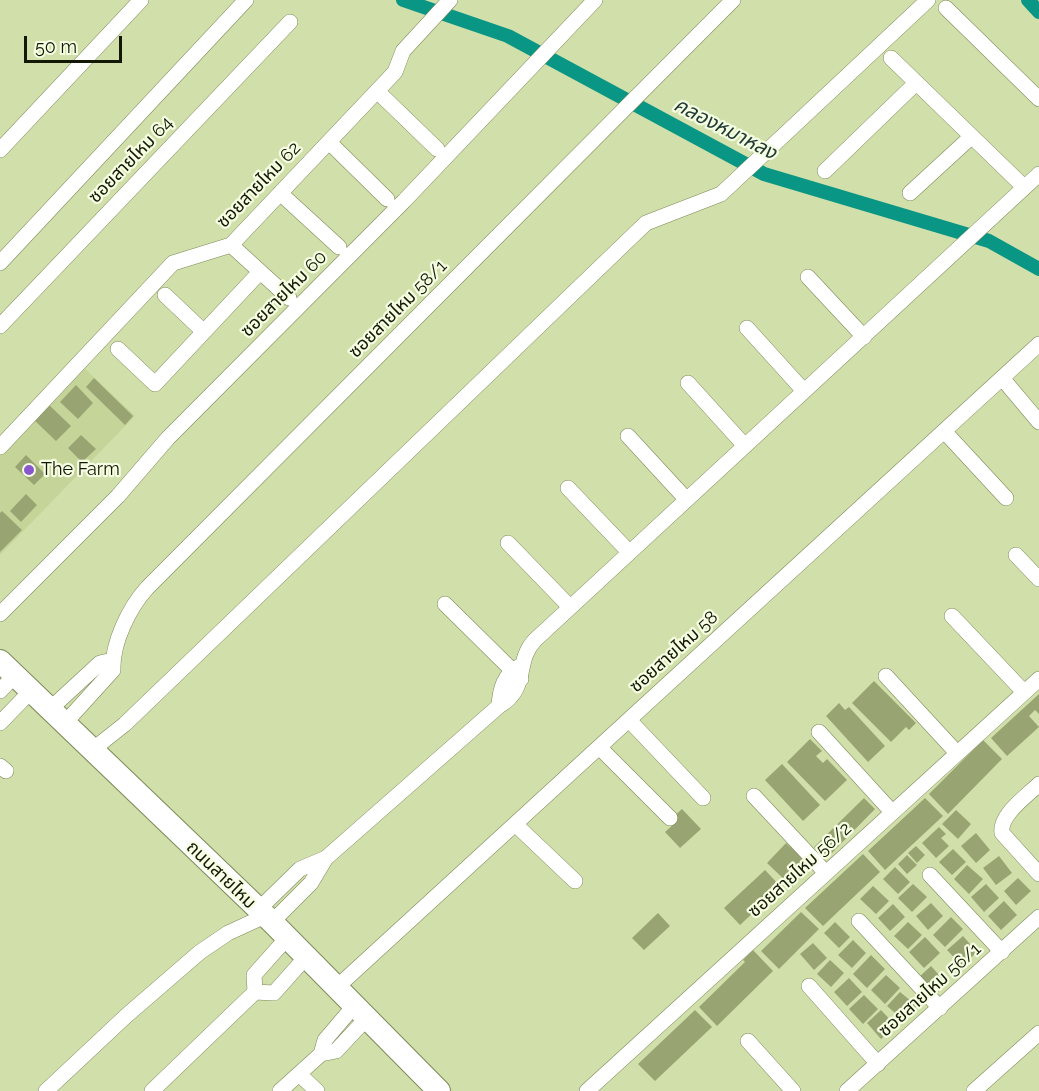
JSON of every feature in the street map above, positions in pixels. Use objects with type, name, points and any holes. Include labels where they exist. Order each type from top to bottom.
[{"type":"main road","name":"ถนนสายไหม","points":[[5,676],[31,691],[271,922],[439,1091]]},
{"type":"street","points":[[0,150],[141,0]]},
{"type":"street","name":"ซอยสายไหม 64","points":[[0,263],[246,0]]},
{"type":"street","name":"ซอยสายไหม 62","points":[[0,447],[173,263],[231,244],[395,72],[403,51],[450,0]]},
{"type":"street","name":"ซอยสายไหม 60","points":[[0,614],[118,496],[168,438],[404,201],[595,0]]},
{"type":"street","name":"ซอยสายไหม 58/1","points":[[57,717],[113,670],[113,660],[138,599],[733,0]]},
{"type":"street","points":[[92,751],[124,724],[646,223],[721,194],[928,0]]},
{"type":"street","points":[[946,8],[1039,99]]},
{"type":"street","name":"ซอยสายไหม 64","points":[[0,326],[290,22]]},
{"type":"street","points":[[891,58],[1024,187]]},
{"type":"street","points":[[825,171],[916,82]]},
{"type":"street","points":[[377,91],[437,149]]},
{"type":"street","points":[[910,193],[971,137]]},
{"type":"street","points":[[329,142],[387,199]]},
{"type":"street","points":[[255,992],[254,975],[271,922],[311,883],[326,858],[514,695],[518,671],[531,644],[1039,174]]},
{"type":"street","points":[[280,193],[339,247]]},
{"type":"street","points":[[231,244],[289,298]]},
{"type":"street","points":[[118,349],[155,384],[260,272]]},
{"type":"street","points":[[808,277],[864,337]]},
{"type":"street","points":[[165,295],[204,332]]},
{"type":"street","points":[[747,328],[804,391]]},
{"type":"street","name":"ซอยสายไหม 58","points":[[336,988],[1039,344]]},
{"type":"street","points":[[1002,378],[1039,423]]},
{"type":"street","points":[[688,383],[745,446]]},
{"type":"street","points":[[944,431],[1006,498]]},
{"type":"street","points":[[628,436],[686,499]]},
{"type":"street","points":[[568,488],[628,552]]},
{"type":"street","points":[[508,543],[570,607]]},
{"type":"street","points":[[1016,555],[1039,579]]},
{"type":"street","points":[[445,604],[518,671]]},
{"type":"street","points":[[952,616],[1024,693]]},
{"type":"street","points":[[886,676],[957,753]]},
{"type":"street","name":"ซอยสายไหม 56/2","points":[[587,1091],[1039,679]]},
{"type":"street","points":[[0,723],[31,691]]},
{"type":"street","points":[[628,720],[703,798]]},
{"type":"street","points":[[819,732],[892,812]]},
{"type":"street","points":[[599,747],[670,818]]},
{"type":"street","points":[[1039,784],[1005,818],[1001,826],[1006,838],[1039,874]]},
{"type":"street","points":[[754,796],[826,873]]},
{"type":"street","points":[[514,824],[575,881]]},
{"type":"street","points":[[930,875],[1002,952]]},
{"type":"street","name":"ซอยสายไหม 56/1","points":[[847,1091],[1039,917]]},
{"type":"street","points":[[859,921],[940,1008]]},
{"type":"street","points":[[46,1091],[200,952],[228,933],[271,922]]},
{"type":"street","points":[[152,1091],[255,992],[274,993],[306,957]]},
{"type":"street","points":[[809,986],[878,1064]]},
{"type":"street","points":[[280,1091],[321,1054],[336,1051],[360,1012]]},
{"type":"street","points":[[974,1091],[1039,1033]]},
{"type":"street","points":[[748,1041],[793,1091]]},
{"type":"street","points":[[299,1074],[317,1091]]},
{"type":"shaded area","points":[[79,363],[135,416],[0,555],[0,445]]},
{"type":"building","points":[[94,378],[133,416],[125,425],[86,387]]},
{"type":"building","points":[[76,385],[93,403],[78,419],[60,402]]},
{"type":"building","points":[[47,403],[71,426],[56,441],[32,418]]},
{"type":"building","points":[[81,435],[96,449],[82,462],[68,448]]},
{"type":"building","points":[[26,455],[45,474],[34,485],[15,467]]},
{"type":"building","points":[[26,494],[37,505],[21,522],[10,511]]},
{"type":"building","points":[[2,511],[22,530],[0,552],[0,513]]},
{"type":"building","points":[[874,681],[916,723],[909,730],[906,727],[891,742],[852,703]]},
{"type":"building","points":[[1039,694],[1039,714],[1035,710],[1029,716],[1039,727],[1007,756],[991,738]]},
{"type":"building","points":[[839,703],[845,710],[849,707],[885,746],[868,762],[826,716]]},
{"type":"building","points":[[810,739],[822,751],[816,756],[823,763],[827,759],[847,780],[825,801],[787,762]]},
{"type":"building","points":[[983,740],[1002,759],[948,814],[929,794]]},
{"type":"building","points":[[782,764],[820,805],[803,821],[765,780]]},
{"type":"building","points":[[864,798],[875,809],[826,859],[814,847]]},
{"type":"building","points":[[925,798],[943,816],[885,870],[868,851]]},
{"type":"building","points":[[682,809],[701,829],[680,848],[665,832],[676,822],[672,818]]},
{"type":"building","points":[[956,810],[971,824],[958,839],[942,824]]},
{"type":"building","points":[[939,827],[946,834],[941,838],[949,846],[936,858],[922,843]]},
{"type":"building","points":[[976,833],[990,850],[976,863],[961,846]]},
{"type":"building","points":[[786,843],[811,866],[792,887],[767,863]]},
{"type":"building","points":[[916,846],[925,855],[917,863],[908,853]]},
{"type":"building","points":[[953,849],[966,862],[952,875],[939,862]]},
{"type":"building","points":[[863,854],[880,872],[823,926],[805,908]]},
{"type":"building","points":[[907,855],[917,865],[907,874],[898,864]]},
{"type":"building","points":[[999,856],[1012,873],[996,885],[983,868]]},
{"type":"building","points":[[967,865],[983,879],[969,894],[954,879]]},
{"type":"building","points":[[895,867],[910,882],[898,894],[883,879]]},
{"type":"building","points":[[765,870],[781,887],[740,925],[724,908]]},
{"type":"building","points":[[1018,878],[1031,891],[1016,905],[1004,891]]},
{"type":"building","points":[[913,884],[927,897],[912,912],[898,898]]},
{"type":"building","points":[[986,884],[999,898],[984,912],[971,897]]},
{"type":"building","points":[[873,886],[889,901],[876,914],[860,899]]},
{"type":"building","points":[[1004,901],[1017,915],[1001,930],[988,916]]},
{"type":"building","points":[[931,903],[943,916],[928,930],[916,916]]},
{"type":"building","points":[[893,904],[905,917],[890,931],[878,918]]},
{"type":"building","points":[[801,912],[819,929],[779,969],[761,951]]},
{"type":"building","points":[[658,913],[670,926],[644,950],[632,938]]},
{"type":"building","points":[[951,917],[963,929],[945,947],[933,935]]},
{"type":"building","points":[[835,922],[850,937],[839,948],[824,933]]},
{"type":"building","points":[[908,922],[922,935],[908,949],[894,936]]},
{"type":"building","points":[[963,936],[977,952],[962,966],[947,950]]},
{"type":"building","points":[[925,937],[940,953],[924,968],[909,952]]},
{"type":"building","points":[[853,940],[866,953],[852,968],[838,955]]},
{"type":"building","points":[[813,943],[827,958],[814,970],[800,954]]},
{"type":"building","points":[[753,950],[773,971],[717,1026],[699,1007],[745,962],[743,960]]},
{"type":"building","points":[[871,955],[885,969],[867,988],[853,974]]},
{"type":"building","points":[[830,960],[844,973],[831,987],[817,974]]},
{"type":"building","points":[[931,966],[947,984],[935,995],[919,977]]},
{"type":"building","points":[[886,975],[900,988],[885,1004],[871,990]]},
{"type":"building","points":[[849,978],[862,992],[847,1006],[834,992]]},
{"type":"building","points":[[900,992],[917,1006],[903,1020],[887,1006]]},
{"type":"building","points":[[864,995],[878,1009],[863,1024],[849,1009]]},
{"type":"building","points":[[695,1010],[712,1027],[655,1081],[638,1064]]},
{"type":"building","points":[[881,1010],[896,1026],[881,1039],[867,1023]]},
{"type":"waterway","name":"คลองหมาหลง","points":[[403,0],[508,36],[764,174],[989,241],[1039,269]]},
{"type":"waterway","points":[[1028,0],[1039,12]]},
{"type":"place","name":"The Farm","points":[[29,470]]}]
